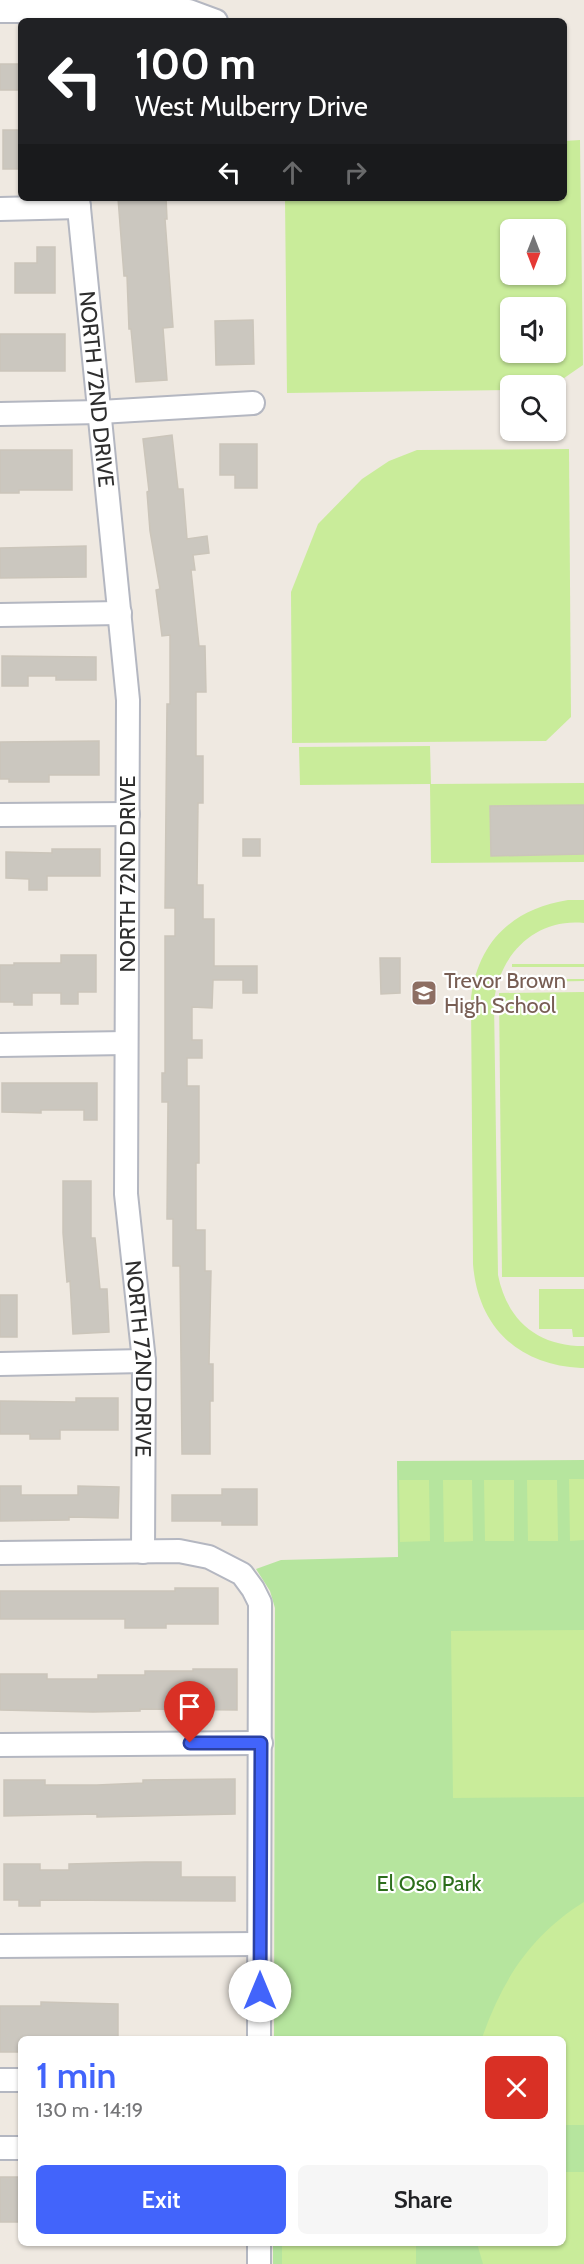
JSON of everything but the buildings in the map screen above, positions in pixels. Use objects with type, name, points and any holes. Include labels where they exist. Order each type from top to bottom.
[{"type":"street","points":[[0,11],[61,16],[189,11],[208,18]]},
{"type":"street","points":[[0,209],[79,202]]},
{"type":"street","name":"NORTH 72ND DRIVE","points":[[79,202],[128,700],[126,1194],[144,1361],[142,1552]]},
{"type":"street","points":[[0,414],[100,412],[253,403]]},
{"type":"street","points":[[0,615],[120,613]]},
{"type":"street","points":[[0,815],[128,814]]},
{"type":"street","points":[[0,1045],[126,1044]]},
{"type":"street","points":[[0,1364],[144,1361]]},
{"type":"street","points":[[0,1553],[179,1551],[209,1557],[242,1574],[253,1589],[260,1603],[260,2036]]},
{"type":"street","points":[[0,1745],[261,1743]]},
{"type":"street","points":[[0,1946],[260,1944]]},
{"type":"street","points":[[0,2080],[18,2080]]},
{"type":"street","points":[[0,2148],[18,2148]]},
{"type":"street","points":[[259,2246],[259,2264]]},
{"type":"green space","points":[[580,140],[583,365],[566,377],[500,375],[500,390],[287,393],[285,201],[567,201],[567,141]]},
{"type":"green space","points":[[569,449],[571,717],[546,741],[292,743],[291,592],[318,524],[362,479],[389,461],[417,450]]},
{"type":"green space","points":[[430,746],[431,784],[584,783],[584,862],[431,863],[430,784],[300,785],[299,747]]},
{"type":"green space","points":[[568,900],[584,900],[584,923],[566,923],[535,933],[512,955],[497,985],[494,1002],[498,1275],[509,1305],[527,1327],[552,1341],[584,1346],[584,1368],[558,1365],[538,1359],[520,1350],[505,1338],[493,1324],[483,1306],[476,1286],[473,1264],[471,998],[475,978],[481,960],[501,931],[530,911]]},
{"type":"green space","points":[[512,964],[584,964],[584,967],[512,967]]},
{"type":"green space","points":[[533,979],[584,979],[584,981],[533,982]]},
{"type":"green space","points":[[584,992],[584,1277],[502,1277],[499,993]]},
{"type":"green space","points":[[539,1289],[584,1289],[584,1337],[573,1337],[572,1329],[539,1329]]},
{"type":"green space","name":"El Oso Park","points":[[584,1460],[584,2264],[273,2264],[273,2246],[566,2246],[566,2036],[274,2036],[275,1608],[270,1591],[256,1569],[281,1560],[398,1557],[397,1461]]},
{"type":"green space","points":[[569,1479],[584,1479],[584,1540],[570,1541]]},
{"type":"green space","points":[[399,1480],[429,1480],[430,1541],[400,1542]]},
{"type":"green space","points":[[443,1480],[472,1480],[473,1541],[444,1542]]},
{"type":"green space","points":[[484,1480],[514,1480],[514,1541],[485,1541]]},
{"type":"green space","points":[[527,1480],[557,1480],[558,1541],[528,1541]]},
{"type":"green space","points":[[584,1630],[584,1797],[453,1798],[451,1631]]},
{"type":"green space","points":[[584,1902],[584,2125],[566,2125],[566,2036],[483,2036],[509,1978],[534,1944],[565,1915]]},
{"type":"green space","points":[[566,2172],[584,2172],[584,2264],[483,2264],[478,2246],[566,2246]]},
{"type":"green space","points":[[282,2246],[416,2246],[416,2264],[282,2264]]},
{"type":"place","name":"Trevor Brown High School","points":[[424,993]]},
{"type":"route","points":[[190,1743],[261,1743],[260,1991]]}]
